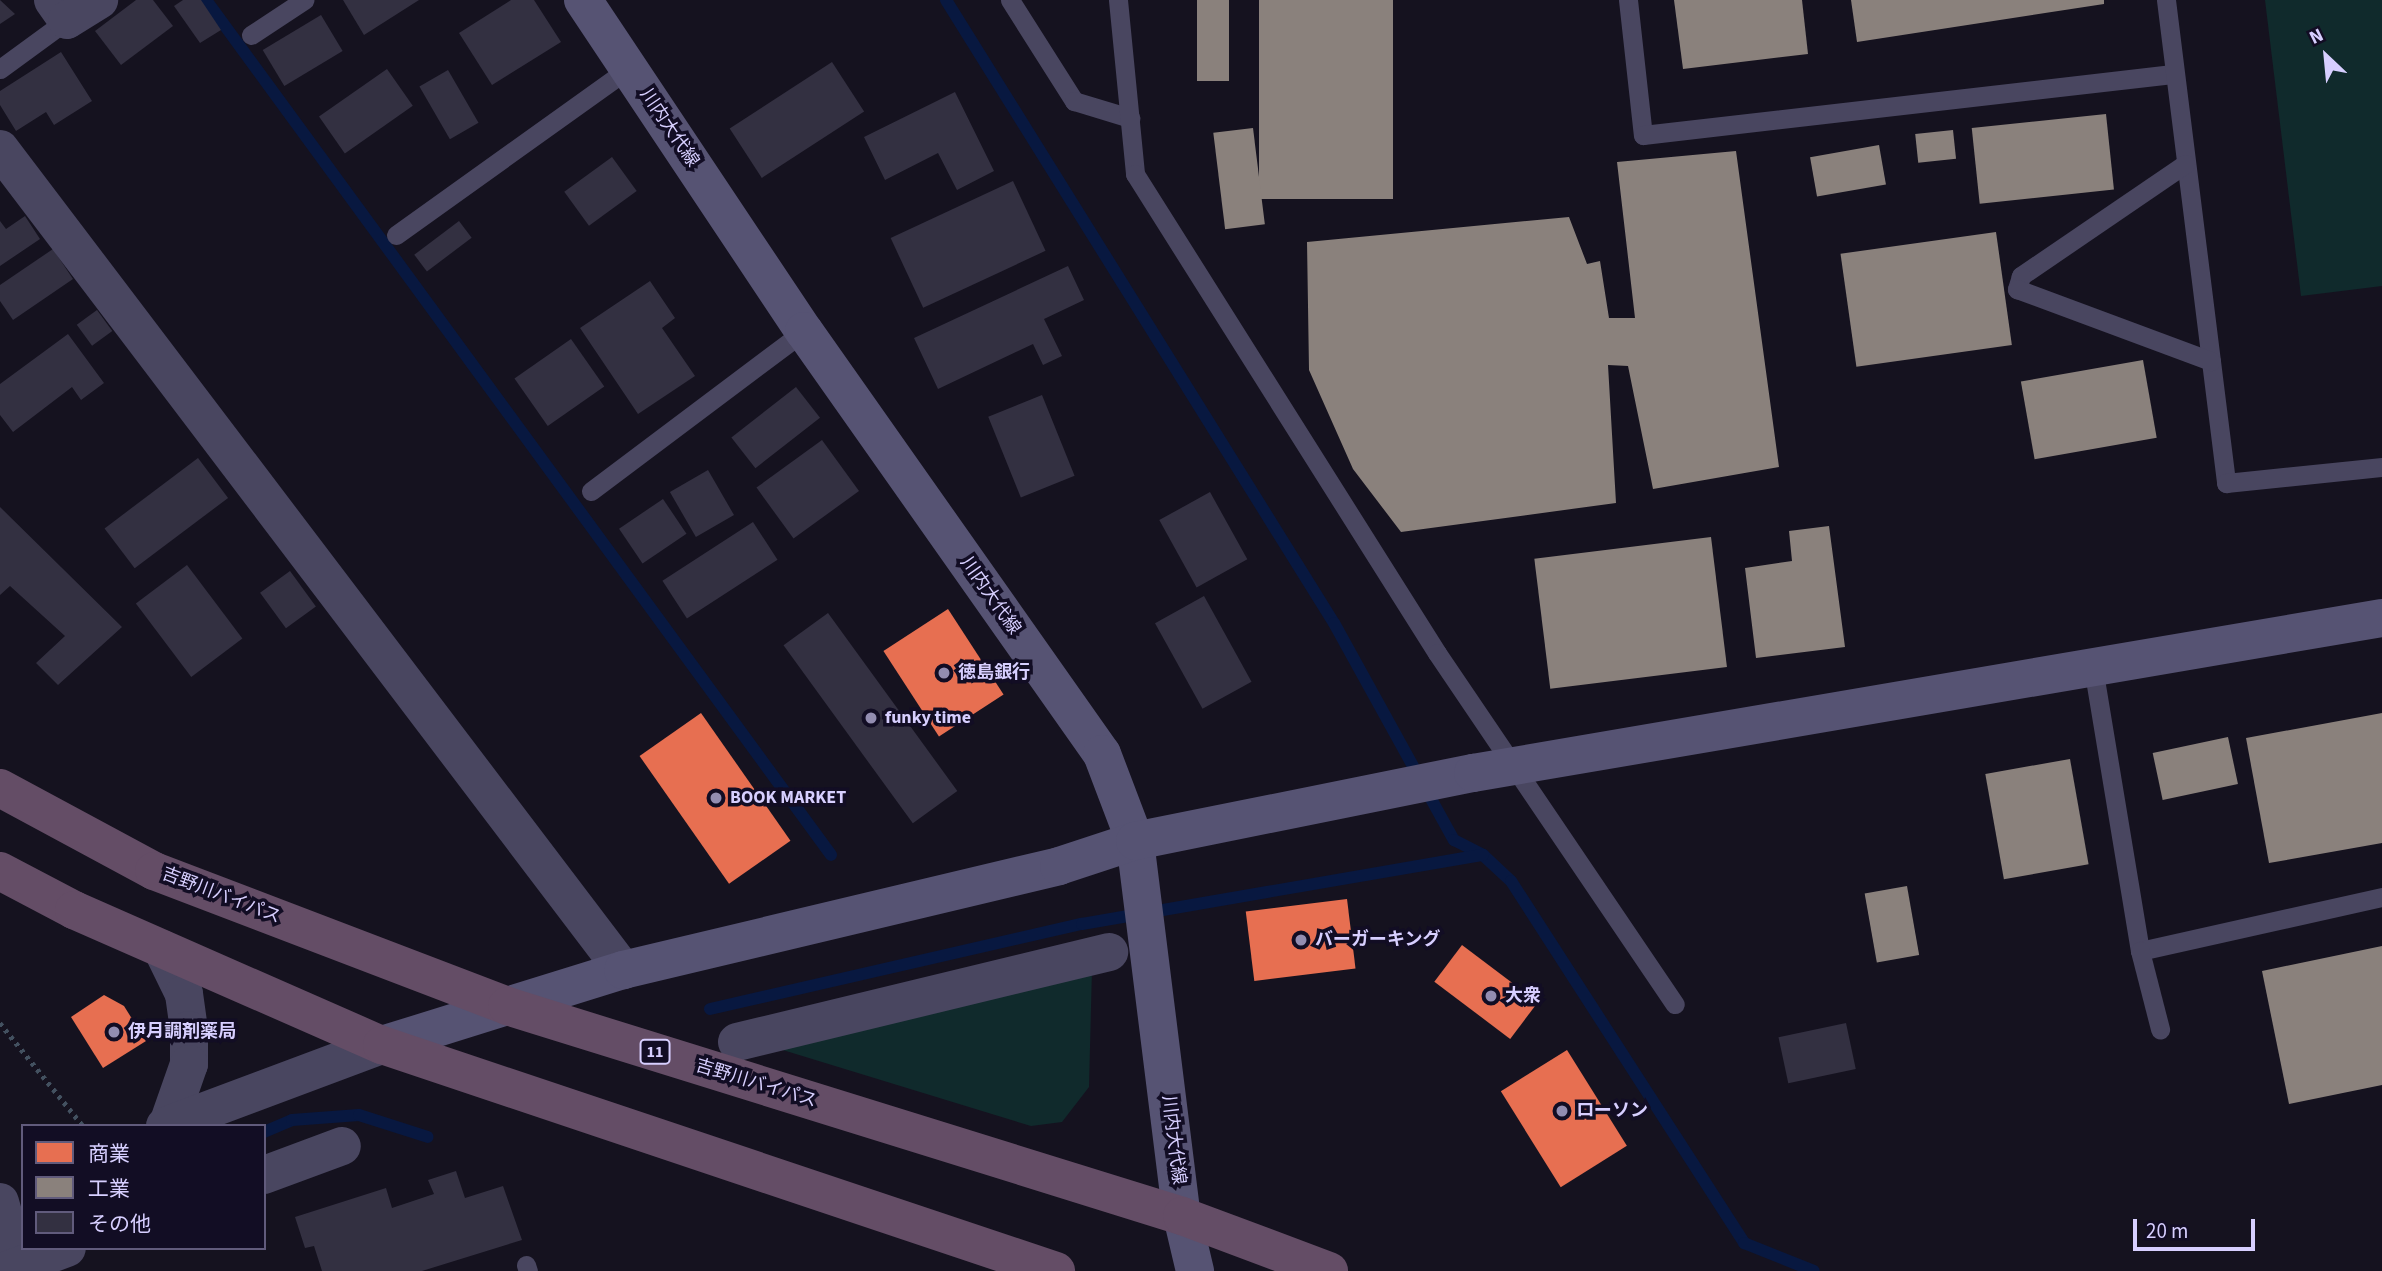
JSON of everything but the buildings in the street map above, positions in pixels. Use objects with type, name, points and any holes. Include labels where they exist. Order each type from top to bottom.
[{"type":"highway","name":"吉野川バイパス","points":[[0,788],[154,871],[507,1006],[1182,1216],[1329,1271]]},
{"type":"highway","points":[[0,871],[162,949],[383,1045],[1056,1271]]},
{"type":"street","points":[[60,10],[99,0]]},
{"type":"street","name":"川内大代線","points":[[583,0],[804,331],[1102,754],[1135,841],[1182,1216],[1195,1271]]},
{"type":"street","points":[[0,149],[623,970]]},
{"type":"street","points":[[170,1124],[383,1045],[623,970],[1059,866],[1135,841],[1474,773],[2382,618]]},
{"type":"street","points":[[162,949],[184,994],[189,1030],[190,1065],[167,1124]]},
{"type":"street","points":[[737,1042],[1109,952]]},
{"type":"street","points":[[266,1174],[342,1146]]},
{"type":"lane","points":[[251,35],[304,0]]},
{"type":"lane","points":[[1010,0],[1074,102],[1130,118]]},
{"type":"lane","points":[[1118,0],[1135,174],[1515,767],[1675,1004]]},
{"type":"lane","points":[[1628,0],[1643,135],[2174,74]]},
{"type":"lane","points":[[2166,0],[2226,483],[2382,467]]},
{"type":"lane","points":[[0,69],[60,10]]},
{"type":"lane","points":[[396,235],[629,68]]},
{"type":"lane","points":[[2185,164],[2021,276],[2017,289],[2211,361]]},
{"type":"lane","points":[[592,491],[804,331]]},
{"type":"lane","points":[[2093,667],[2140,951],[2160,1029]]},
{"type":"lane","points":[[2140,951],[2382,897]]},
{"type":"path","points":[[0,1023],[81,1124]]},
{"type":"green space","points":[[2265,0],[2382,0],[2382,286],[2301,296]]},
{"type":"green space","points":[[1092,968],[1089,1087],[1062,1122],[1031,1126],[773,1047]]},
{"type":"waterway","points":[[206,0],[831,855]]},
{"type":"waterway","points":[[946,0],[1334,623],[1454,840],[1483,855],[1511,881],[1744,1243],[1814,1271]]},
{"type":"waterway","points":[[710,1009],[1082,924],[1483,855]]},
{"type":"waterway","points":[[266,1131],[292,1120],[359,1115],[428,1137]]},
{"type":"place","name":"徳島銀行","points":[[944,673]]},
{"type":"place","name":"funky time","points":[[871,718]]},
{"type":"place","name":"BOOK MARKET","points":[[716,798]]},
{"type":"place","name":"バーガーキング","points":[[1301,940]]},
{"type":"place","name":"大衆","points":[[1491,996]]},
{"type":"place","name":"伊月調剤薬局","points":[[114,1032]]},
{"type":"place","name":"ローソン","points":[[1562,1111]]}]
